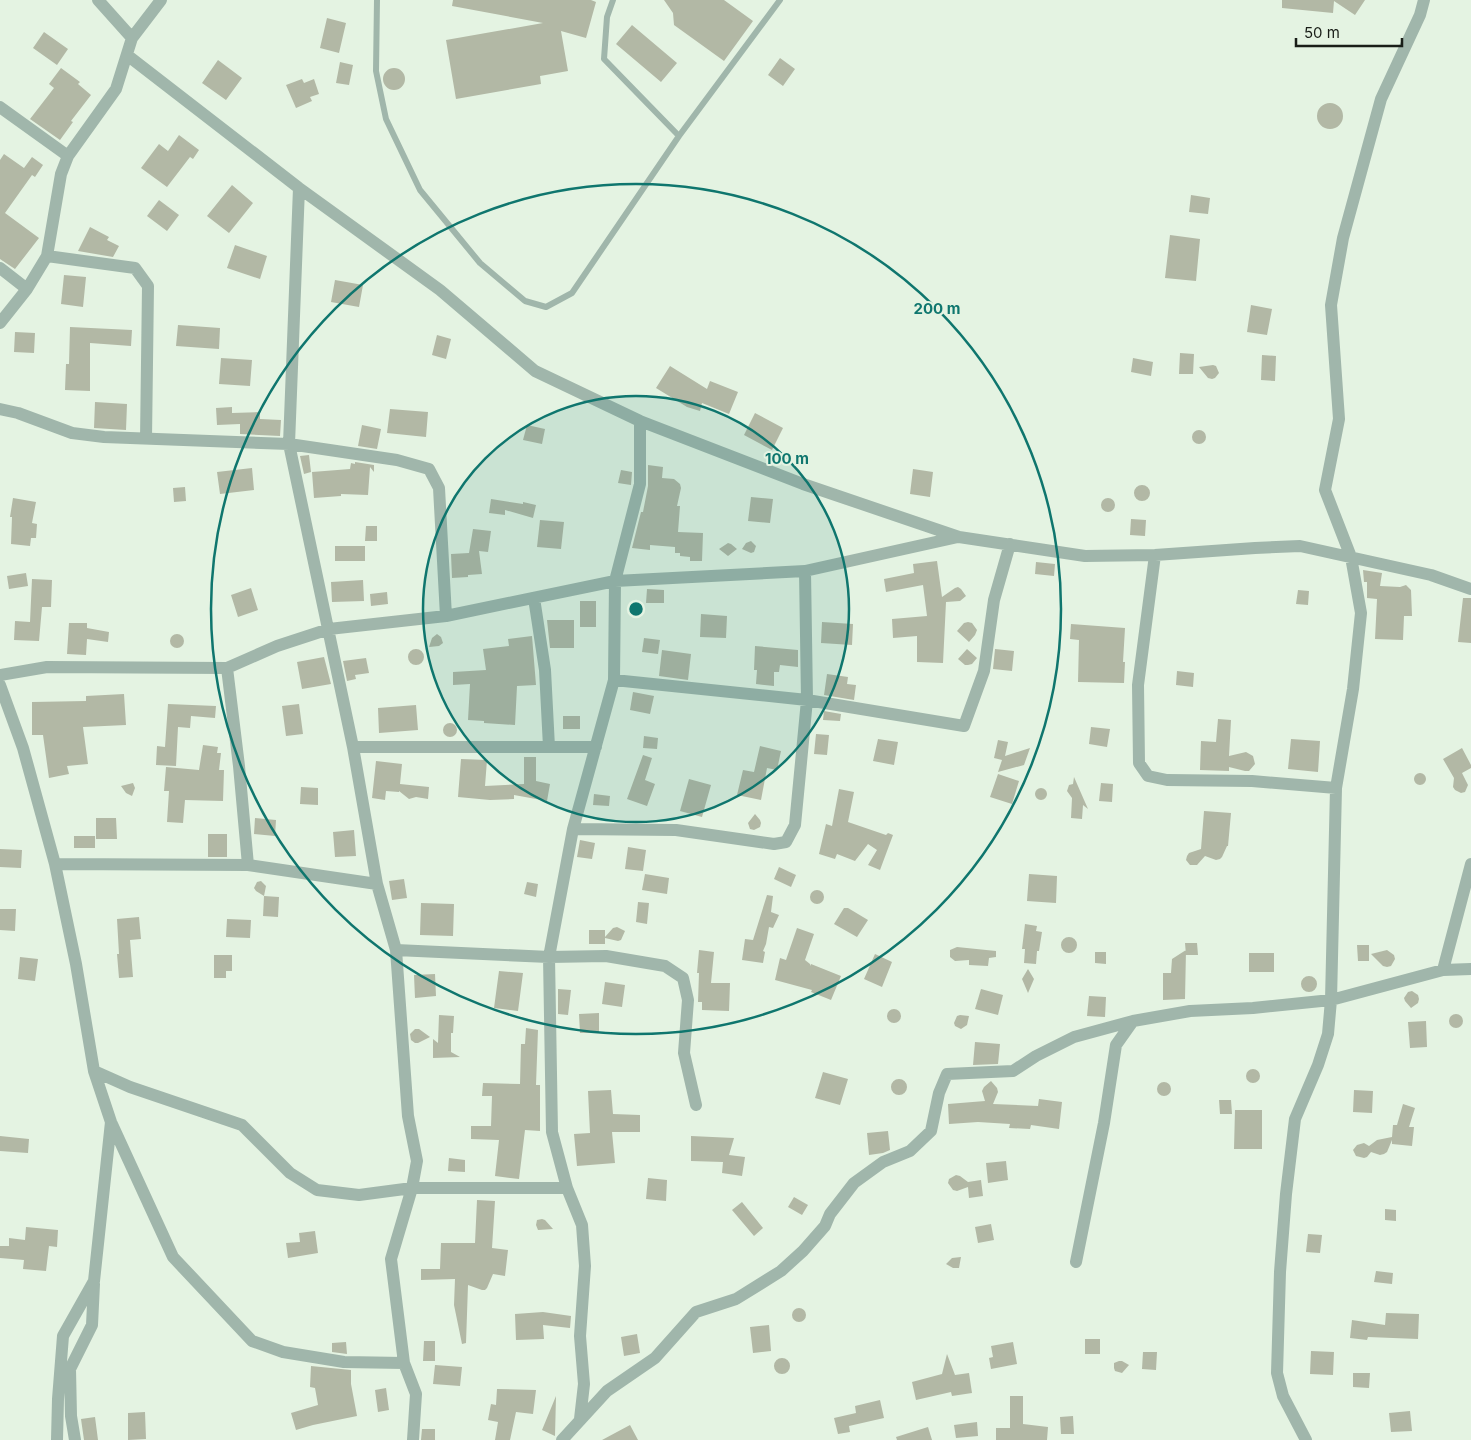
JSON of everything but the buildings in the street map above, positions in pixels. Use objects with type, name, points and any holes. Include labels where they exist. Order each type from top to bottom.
[{"type":"street","points":[[98,0],[132,38]]},
{"type":"street","points":[[0,323],[47,256],[61,174],[68,156],[116,89],[132,38],[161,0]]},
{"type":"street","points":[[1306,1440],[1283,1396],[1278,1373],[1280,1272],[1286,1194],[1295,1119],[1318,1066],[1328,1034],[1331,1000],[1336,788],[1353,689],[1361,613],[1351,557],[1325,490],[1340,419],[1331,305],[1343,238],[1381,99],[1420,15],[1424,0]]},
{"type":"street","points":[[127,55],[299,188],[440,290],[534,371],[640,421],[803,484],[959,537],[1085,556],[1155,555],[1300,546],[1431,575],[1471,590]]},
{"type":"street","points":[[0,107],[68,156]]},
{"type":"street","points":[[299,188],[289,444],[353,747],[377,884],[396,950],[408,1116],[417,1161],[412,1188],[391,1259],[404,1363],[416,1394],[413,1440]]},
{"type":"street","points":[[47,256],[135,268],[146,282],[148,286],[146,439]]},
{"type":"street","points":[[0,268],[26,288]]},
{"type":"street","points":[[0,409],[18,413],[72,433],[104,437],[289,444],[397,460],[429,469],[438,488],[446,616]]},
{"type":"street","points":[[580,1419],[584,1384],[580,1336],[585,1266],[582,1225],[568,1188],[552,1132],[549,957],[573,829],[614,680],[615,581],[640,484],[640,421]]},
{"type":"street","points":[[0,675],[47,667],[227,668],[277,646],[329,629],[446,616],[615,581],[805,572],[959,537]]},
{"type":"street","points":[[614,680],[807,700],[964,726],[984,670],[994,600],[1010,544]]},
{"type":"street","points":[[1155,555],[1138,686],[1139,763],[1148,776],[1167,780],[1252,781],[1336,788]]},
{"type":"street","points":[[573,829],[676,830],[774,844],[786,842],[795,825],[807,700],[805,572]]},
{"type":"street","points":[[534,598],[545,670],[549,747]]},
{"type":"street","points":[[227,668],[239,766],[248,865]]},
{"type":"street","points":[[0,685],[23,748],[55,864],[76,964],[94,1070],[111,1122],[173,1257],[252,1341],[283,1352],[344,1362],[404,1363]]},
{"type":"street","points":[[353,747],[596,747]]},
{"type":"street","points":[[55,864],[248,865],[377,884]]},
{"type":"street","points":[[1443,970],[1471,864]]},
{"type":"street","points":[[396,950],[549,957],[606,956],[665,966],[683,978],[688,1000],[684,1053],[696,1105]]},
{"type":"street","points":[[562,1440],[607,1390],[655,1358],[696,1312],[736,1299],[781,1271],[803,1251],[825,1226],[830,1214],[854,1183],[883,1162],[910,1151],[931,1131],[939,1093],[947,1074],[1013,1071],[1036,1056],[1074,1037],[1133,1021],[1190,1011],[1253,1008],[1331,1000],[1443,970],[1471,969]]},
{"type":"street","points":[[1076,1262],[1104,1123],[1116,1045],[1133,1021]]},
{"type":"street","points":[[94,1070],[130,1086],[242,1125],[290,1173],[317,1190],[359,1195],[412,1188],[568,1188]]},
{"type":"street","points":[[75,1440],[71,1416],[70,1369],[92,1325],[94,1282],[111,1122]]},
{"type":"street","points":[[57,1440],[63,1336],[94,1282]]},
{"type":"lane","points":[[377,0],[376,71],[386,119],[420,190],[480,263],[525,301],[546,307],[572,293],[679,136],[780,0]]},
{"type":"lane","points":[[613,0],[607,17],[604,59],[679,136]]}]
